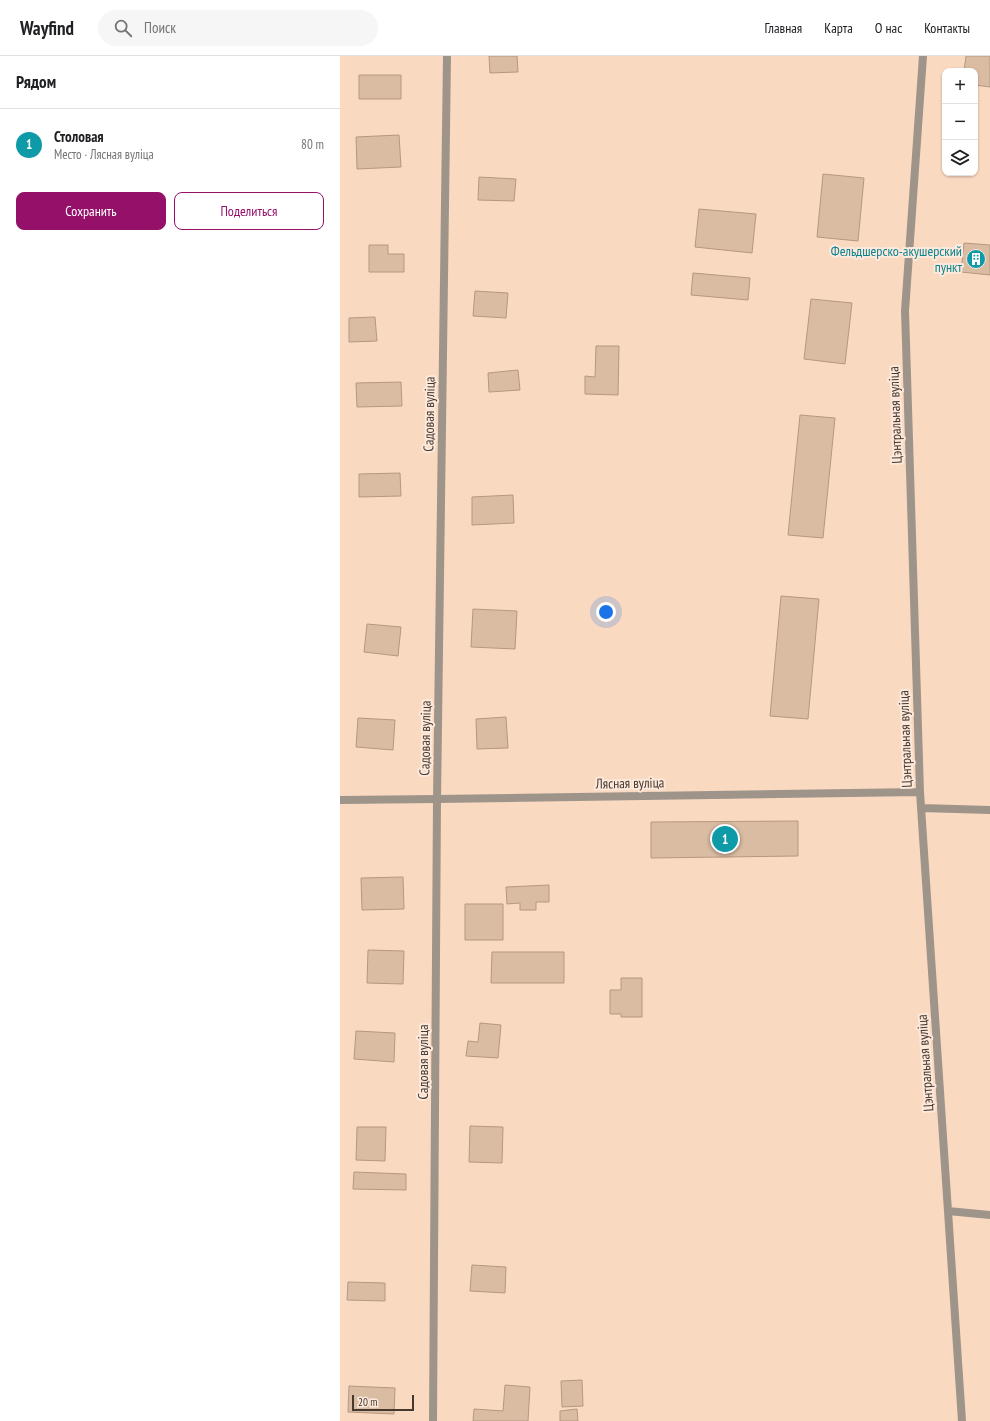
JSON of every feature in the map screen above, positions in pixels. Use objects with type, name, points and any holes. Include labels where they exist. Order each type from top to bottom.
[{"type":"street","name":"Садовая вуліца","points":[[433,1421],[438,799],[447,56]]},
{"type":"street","name":"Цэнтральная вуліца","points":[[923,56],[905,311],[920,792],[962,1421]]},
{"type":"street","name":"Лясная вуліца","points":[[340,800],[920,792]]},
{"type":"street","points":[[921,808],[990,810]]},
{"type":"street","points":[[948,1211],[990,1215]]},
{"type":"building","points":[[489,56],[517,56],[518,72],[490,73]]},
{"type":"building","points":[[966,56],[990,56],[990,87],[978,85],[978,68],[964,68]]},
{"type":"building","points":[[359,75],[401,75],[401,99],[359,99]]},
{"type":"building","points":[[399,135],[401,167],[357,169],[356,137]]},
{"type":"building","points":[[823,174],[864,178],[858,241],[817,237]]},
{"type":"building","points":[[479,177],[516,179],[514,201],[478,200]]},
{"type":"building","points":[[699,209],[756,214],[752,253],[695,247]]},
{"type":"building","name":"Фельдшерско-акушерский пункт","points":[[964,243],[990,245],[990,275],[961,272]]},
{"type":"building","points":[[369,245],[388,245],[388,254],[404,254],[404,272],[369,272]]},
{"type":"building","points":[[693,273],[750,278],[748,300],[691,295]]},
{"type":"building","points":[[475,291],[508,293],[506,318],[473,316]]},
{"type":"building","points":[[811,299],[852,303],[845,364],[804,359]]},
{"type":"building","points":[[375,317],[377,341],[349,342],[349,318]]},
{"type":"building","points":[[596,346],[619,346],[618,395],[585,394],[585,376],[595,377]]},
{"type":"building","points":[[518,370],[520,390],[489,392],[488,373]]},
{"type":"building","points":[[401,382],[402,406],[357,407],[356,383]]},
{"type":"building","points":[[800,415],[835,418],[823,538],[788,535]]},
{"type":"building","points":[[400,473],[401,496],[359,497],[359,474]]},
{"type":"building","points":[[513,495],[514,523],[472,525],[472,497]]},
{"type":"building","points":[[781,596],[819,599],[808,719],[770,716]]},
{"type":"building","points":[[473,609],[517,611],[515,649],[471,647]]},
{"type":"building","points":[[367,624],[401,627],[398,656],[364,652]]},
{"type":"building","points":[[506,717],[508,748],[477,749],[476,719]]},
{"type":"building","points":[[358,718],[395,720],[393,750],[356,747]]},
{"type":"building","points":[[798,821],[798,856],[651,858],[651,822]]},
{"type":"building","points":[[403,877],[404,909],[362,910],[361,878]]},
{"type":"building","points":[[549,885],[549,902],[536,902],[536,910],[520,910],[520,903],[507,904],[506,887]]},
{"type":"building","points":[[465,904],[503,904],[503,940],[465,940]]},
{"type":"building","points":[[368,950],[404,951],[403,984],[367,983]]},
{"type":"building","points":[[492,952],[564,952],[564,983],[491,983]]},
{"type":"building","points":[[621,978],[642,978],[642,1017],[621,1017],[621,1014],[610,1014],[610,990],[621,990]]},
{"type":"building","points":[[480,1023],[501,1025],[498,1058],[466,1056],[468,1041],[478,1042]]},
{"type":"building","points":[[356,1031],[395,1033],[394,1062],[354,1059]]},
{"type":"building","points":[[470,1126],[503,1127],[502,1163],[469,1162]]},
{"type":"building","points":[[357,1127],[386,1127],[385,1161],[356,1160]]},
{"type":"building","points":[[354,1172],[406,1174],[406,1190],[353,1189]]},
{"type":"building","points":[[472,1265],[506,1267],[505,1293],[470,1291]]},
{"type":"building","points":[[348,1282],[385,1283],[385,1301],[347,1300]]},
{"type":"building","points":[[582,1380],[583,1406],[562,1407],[561,1381]]},
{"type":"building","points":[[505,1385],[530,1387],[528,1421],[473,1421],[474,1409],[503,1411]]},
{"type":"building","points":[[349,1386],[395,1388],[394,1414],[348,1412]]},
{"type":"building","points":[[577,1409],[578,1421],[560,1421],[560,1411]]},
{"type":"place","name":"Фельдшерско-акушерский пункт","points":[[976,259]]},
{"type":"place","name":"Столовая","points":[[725,839]]}]
